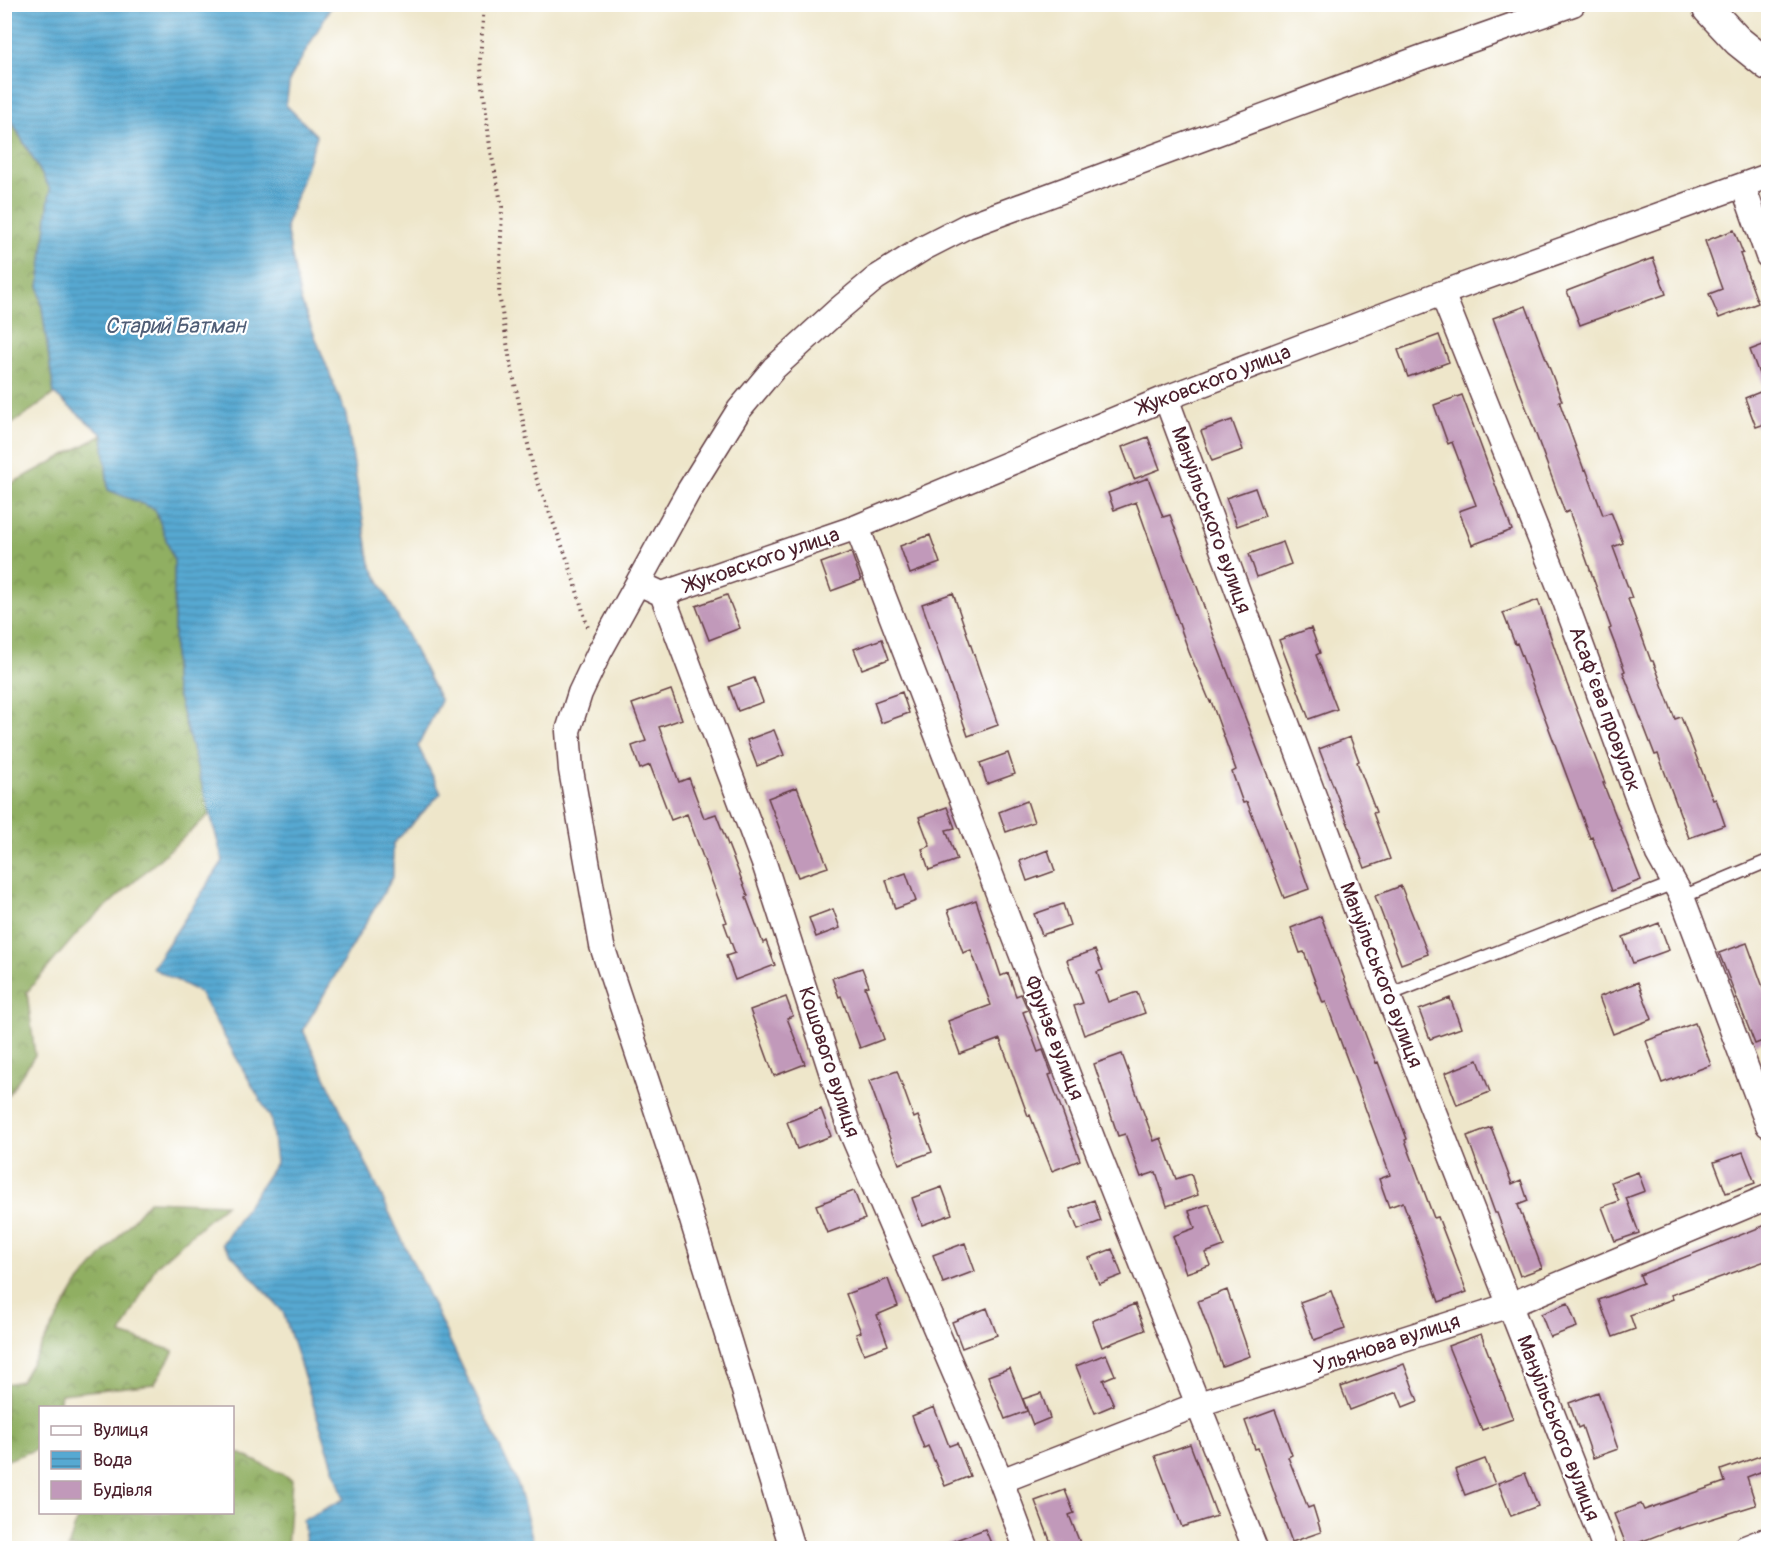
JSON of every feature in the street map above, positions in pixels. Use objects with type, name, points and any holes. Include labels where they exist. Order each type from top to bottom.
[{"type":"street","points":[[792,1548],[681,1184],[602,946],[571,770],[568,730],[580,693],[599,653],[698,475],[739,410],[774,368],[876,278],[967,226],[1409,62],[1573,4]]},
{"type":"street","points":[[1707,4],[1708,9],[1738,41],[1768,65]]},
{"type":"street","name":"Жуковского улица","points":[[662,594],[857,527],[1166,398],[1442,293],[1768,176]]},
{"type":"street","points":[[1743,186],[1768,256]]},
{"type":"street","name":"Асаф’єва провулок","points":[[1442,293],[1565,601],[1658,854],[1678,890],[1768,1125]]},
{"type":"street","name":"Мануільського вулиця","points":[[1166,398],[1388,995],[1605,1548]]},
{"type":"street","name":"Фрунзе вулиця","points":[[857,527],[1095,1145],[1255,1548]]},
{"type":"street","points":[[637,583],[662,594]]},
{"type":"street","name":"Кошового вулиця","points":[[662,594],[765,866],[849,1127],[1001,1481],[1026,1548]]},
{"type":"street","name":"Ульянова вулиця","points":[[1001,1481],[1199,1404],[1510,1305],[1768,1197]]},
{"type":"street","points":[[1746,1548],[1768,1539]]},
{"type":"lane","points":[[1388,995],[1678,890],[1768,861]]},
{"type":"path","points":[[484,4],[480,60],[490,147],[502,207],[499,294],[510,361],[534,472],[569,564],[585,622],[599,653]]},
{"type":"green space","points":[[4,109],[50,189],[39,287],[54,394],[5,429]]},
{"type":"green space","points":[[103,435],[108,490],[155,509],[174,561],[174,683],[210,814],[81,929],[27,992],[35,1055],[5,1100],[5,487]]},
{"type":"green space","points":[[149,1201],[226,1204],[156,1266],[121,1334],[174,1351],[154,1384],[61,1394],[59,1406],[39,1406],[39,1448],[5,1461],[5,1384],[21,1381],[77,1285]]},
{"type":"green space","points":[[234,1450],[292,1479],[287,1548],[68,1548],[79,1514],[234,1514]]},
{"type":"water","name":"Старий Батман","points":[[4,5],[332,5],[290,79],[286,105],[317,136],[286,227],[301,301],[346,415],[370,563],[441,701],[418,746],[441,793],[393,844],[393,877],[303,1030],[519,1487],[535,1548],[307,1548],[303,1520],[344,1499],[283,1312],[222,1244],[276,1163],[271,1119],[199,992],[152,968],[223,861],[174,683],[174,561],[155,509],[108,490],[103,435],[54,394],[39,287],[50,189],[5,109]]},
{"type":"building","points":[[1734,230],[1758,303],[1719,318],[1709,294],[1722,289],[1705,241]]},
{"type":"building","points":[[1653,258],[1666,294],[1580,325],[1567,291]]},
{"type":"building","points":[[1526,306],[1562,401],[1559,401],[1584,470],[1586,469],[1603,515],[1611,512],[1623,543],[1613,547],[1632,598],[1628,599],[1651,661],[1653,661],[1675,719],[1681,717],[1725,825],[1689,838],[1658,754],[1655,755],[1623,672],[1625,671],[1609,629],[1611,628],[1569,511],[1565,513],[1493,318]]},
{"type":"building","points":[[1439,335],[1449,362],[1408,377],[1398,350]]},
{"type":"building","points":[[1768,343],[1768,423],[1756,427],[1745,398],[1765,390],[1750,350]]},
{"type":"building","points":[[1462,395],[1512,530],[1472,545],[1459,511],[1476,505],[1452,442],[1448,444],[1434,405]]},
{"type":"building","points":[[1232,420],[1243,450],[1212,461],[1201,431]]},
{"type":"building","points":[[1148,437],[1160,469],[1134,479],[1122,447]]},
{"type":"building","points":[[1148,478],[1163,517],[1170,515],[1309,889],[1284,898],[1247,802],[1243,803],[1232,772],[1236,770],[1211,701],[1189,652],[1136,502],[1114,510],[1108,493]]},
{"type":"building","points":[[1255,488],[1265,516],[1237,526],[1226,498]]},
{"type":"building","points":[[930,535],[940,563],[910,574],[900,546]]},
{"type":"building","points":[[1283,542],[1291,564],[1257,577],[1249,554]]},
{"type":"building","points":[[851,552],[861,580],[831,591],[821,563]]},
{"type":"building","points":[[953,593],[998,725],[968,736],[922,604]]},
{"type":"building","points":[[727,595],[740,628],[709,640],[696,606]]},
{"type":"building","points":[[1538,600],[1605,783],[1603,783],[1641,880],[1612,891],[1517,643],[1515,644],[1503,613]]},
{"type":"building","points":[[1311,628],[1320,653],[1316,655],[1337,709],[1309,719],[1279,640]]},
{"type":"building","points":[[882,639],[889,659],[862,669],[854,649]]},
{"type":"building","points":[[754,678],[763,702],[738,711],[729,687]]},
{"type":"building","points":[[671,690],[682,719],[659,727],[679,782],[689,778],[704,818],[716,814],[748,896],[746,897],[763,943],[766,941],[775,965],[735,980],[726,956],[735,953],[724,923],[727,922],[687,814],[671,820],[650,765],[640,769],[632,746],[646,741],[632,704]]},
{"type":"building","points":[[902,692],[909,713],[881,723],[874,702]]},
{"type":"building","points":[[774,730],[784,755],[757,766],[747,740]]},
{"type":"building","points":[[1350,737],[1376,812],[1373,813],[1390,859],[1365,868],[1319,749]]},
{"type":"building","points":[[1008,753],[1015,774],[987,784],[980,763]]},
{"type":"building","points":[[797,787],[828,867],[798,877],[768,798]]},
{"type":"building","points":[[1027,801],[1034,822],[1006,832],[999,812]]},
{"type":"building","points":[[947,807],[955,828],[946,830],[957,860],[929,870],[922,849],[930,846],[919,817]]},
{"type":"building","points":[[1048,850],[1055,871],[1027,881],[1020,861]]},
{"type":"building","points":[[906,873],[916,901],[895,909],[886,880]]},
{"type":"building","points":[[1401,886],[1428,954],[1401,964],[1375,896]]},
{"type":"building","points":[[976,900],[1001,976],[1008,973],[1016,996],[1021,994],[1028,1010],[1023,1012],[1038,1052],[1043,1050],[1052,1074],[1049,1075],[1080,1160],[1052,1171],[1030,1115],[1028,1116],[1000,1039],[960,1054],[948,1021],[991,1005],[971,950],[963,953],[948,910]]},
{"type":"building","points":[[1063,904],[1070,925],[1042,935],[1034,914]]},
{"type":"building","points":[[833,909],[840,928],[816,937],[809,918]]},
{"type":"building","points":[[1321,916],[1407,1139],[1405,1140],[1434,1218],[1438,1217],[1467,1292],[1439,1302],[1403,1202],[1389,1207],[1379,1179],[1390,1175],[1326,1002],[1323,1003],[1304,952],[1300,953],[1291,928]]},
{"type":"building","points":[[1659,923],[1669,950],[1633,963],[1623,937]]},
{"type":"building","points":[[1747,943],[1768,1001],[1768,1039],[1755,1044],[1719,953]]},
{"type":"building","points":[[1095,950],[1103,970],[1097,972],[1108,1002],[1137,992],[1145,1013],[1084,1035],[1074,1006],[1083,1003],[1067,960]]},
{"type":"building","points":[[862,968],[869,986],[865,987],[884,1039],[860,1048],[832,978]]},
{"type":"building","points":[[1638,982],[1652,1019],[1613,1034],[1599,997]]},
{"type":"building","points":[[786,997],[793,1016],[787,1018],[805,1064],[774,1076],[750,1010]]},
{"type":"building","points":[[1450,998],[1461,1028],[1430,1039],[1419,1010]]},
{"type":"building","points":[[1695,1023],[1711,1065],[1662,1083],[1646,1041]]},
{"type":"building","points":[[1122,1054],[1154,1141],[1161,1138],[1176,1179],[1191,1174],[1198,1195],[1167,1206],[1156,1172],[1141,1177],[1125,1134],[1118,1136],[1094,1064]]},
{"type":"building","points":[[1478,1060],[1490,1092],[1457,1105],[1445,1073]]},
{"type":"building","points":[[897,1071],[914,1118],[918,1116],[932,1152],[899,1164],[869,1081]]},
{"type":"building","points":[[821,1109],[831,1136],[797,1149],[787,1122]]},
{"type":"building","points":[[1491,1127],[1512,1184],[1521,1180],[1528,1201],[1518,1205],[1542,1268],[1520,1276],[1467,1136]]},
{"type":"building","points":[[1743,1152],[1755,1183],[1726,1193],[1714,1162]]},
{"type":"building","points":[[1638,1172],[1645,1191],[1626,1198],[1639,1233],[1615,1241],[1602,1207],[1619,1201],[1611,1182]]},
{"type":"building","points":[[942,1187],[952,1214],[922,1225],[912,1198]]},
{"type":"building","points":[[854,1191],[865,1219],[827,1233],[816,1205]]},
{"type":"building","points":[[1094,1200],[1101,1221],[1078,1230],[1070,1209]]},
{"type":"building","points":[[1209,1204],[1224,1246],[1205,1253],[1210,1265],[1186,1273],[1173,1236],[1195,1228],[1189,1211]]},
{"type":"building","points":[[1768,1224],[1768,1260],[1671,1295],[1673,1299],[1630,1315],[1635,1329],[1613,1337],[1599,1300],[1643,1283],[1640,1275]]},
{"type":"building","points":[[965,1243],[975,1271],[943,1283],[933,1255]]},
{"type":"building","points":[[1112,1249],[1122,1275],[1099,1284],[1089,1258]]},
{"type":"building","points":[[888,1279],[898,1306],[877,1315],[888,1345],[864,1354],[856,1334],[861,1332],[846,1294]]},
{"type":"building","points":[[1227,1290],[1250,1356],[1222,1366],[1198,1301]]},
{"type":"building","points":[[1331,1291],[1345,1329],[1314,1340],[1300,1302]]},
{"type":"building","points":[[1568,1303],[1577,1327],[1550,1337],[1541,1314]]},
{"type":"building","points":[[1135,1304],[1145,1330],[1102,1347],[1092,1321]]},
{"type":"building","points":[[987,1308],[997,1335],[962,1348],[952,1322]]},
{"type":"building","points":[[1481,1334],[1513,1419],[1482,1430],[1448,1346]]},
{"type":"building","points":[[1106,1354],[1115,1375],[1103,1380],[1114,1405],[1095,1413],[1076,1366]]},
{"type":"building","points":[[1404,1364],[1418,1401],[1403,1407],[1397,1392],[1350,1410],[1341,1387]]},
{"type":"building","points":[[1010,1368],[1027,1411],[1005,1419],[988,1376]]},
{"type":"building","points":[[1598,1392],[1618,1449],[1593,1458],[1582,1426],[1578,1428],[1569,1403]]},
{"type":"building","points":[[1041,1393],[1050,1418],[1033,1425],[1023,1399]]},
{"type":"building","points":[[934,1407],[949,1446],[957,1443],[970,1476],[945,1486],[928,1446],[924,1448],[912,1416]]},
{"type":"building","points":[[1275,1410],[1292,1455],[1288,1457],[1308,1508],[1313,1506],[1321,1532],[1292,1542],[1258,1448],[1255,1449],[1245,1421]]},
{"type":"building","points":[[1190,1444],[1217,1516],[1182,1527],[1155,1456]]},
{"type":"building","points":[[1768,1453],[1768,1469],[1747,1477],[1756,1505],[1679,1529],[1679,1527],[1627,1547],[1614,1514],[1641,1504],[1644,1510],[1725,1482],[1721,1470]]},
{"type":"building","points":[[1485,1459],[1495,1484],[1465,1495],[1455,1470]]},
{"type":"building","points":[[1525,1473],[1538,1506],[1511,1516],[1498,1483]]},
{"type":"building","points":[[1065,1490],[1074,1513],[1069,1515],[1082,1548],[1053,1548],[1035,1501]]},
{"type":"building","points":[[985,1529],[993,1548],[937,1548],[937,1547]]}]
